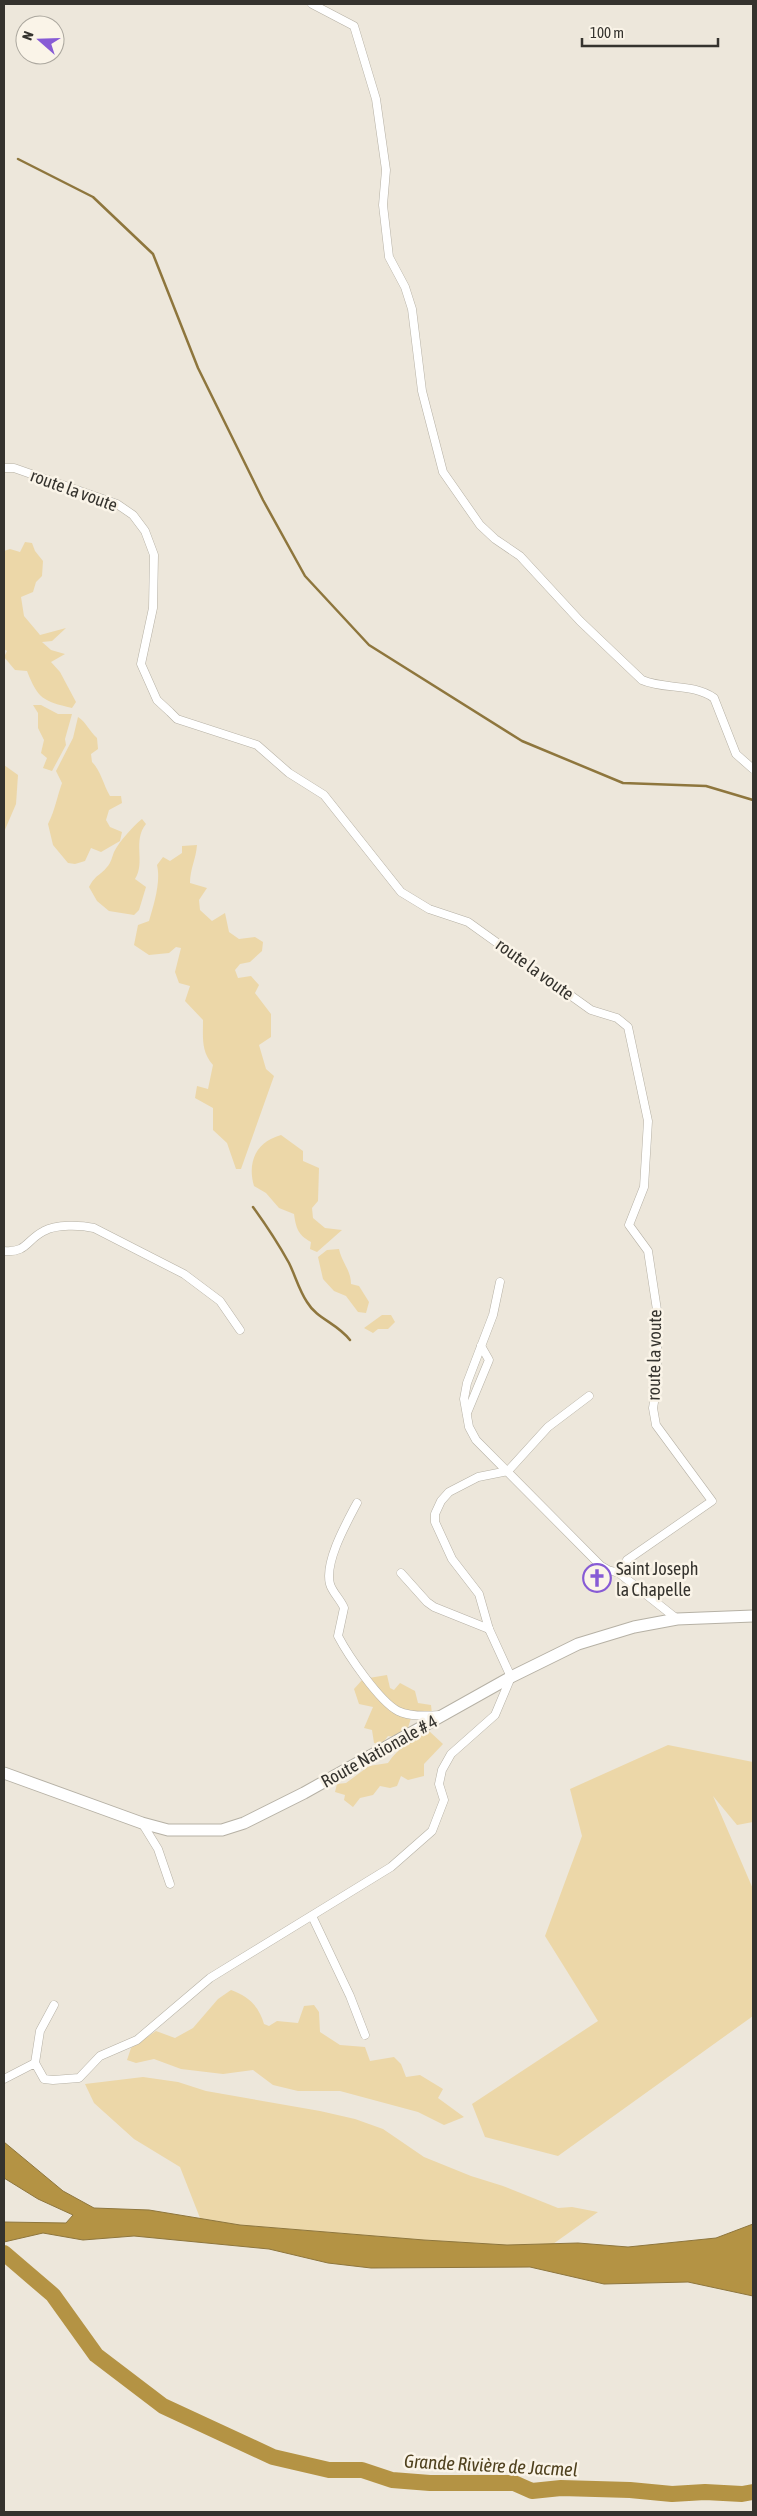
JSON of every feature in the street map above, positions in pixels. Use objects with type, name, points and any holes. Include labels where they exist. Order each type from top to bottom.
[{"type":"main road","name":"Route Nationale # 4","points":[[4,1773],[142,1823],[168,1830],[222,1830],[244,1823],[304,1793],[511,1677],[578,1644],[634,1627],[677,1619],[753,1616]]},
{"type":"street","points":[[312,4],[354,26],[376,99],[386,170],[383,205],[389,257],[405,288],[412,309],[422,391],[443,472],[480,525],[495,539],[520,556],[580,621],[642,680],[650,684],[698,690],[714,698],[736,754],[753,768]]},
{"type":"street","name":"route la voute","points":[[4,468],[14,468],[117,504],[133,515],[145,531],[154,555],[153,608],[141,664],[157,700],[177,719],[257,745],[289,773],[324,795],[401,892],[429,909],[468,922],[591,1010],[617,1018],[628,1027],[648,1122],[644,1187],[629,1225],[648,1251],[657,1310],[657,1384],[653,1416],[656,1425],[712,1501],[628,1560],[619,1573]]},
{"type":"street","points":[[4,1251],[21,1250],[47,1229],[84,1225],[94,1228],[184,1274],[220,1301],[240,1330]]},
{"type":"street","points":[[500,1282],[493,1315],[467,1384],[464,1399],[466,1413],[476,1440],[602,1566],[619,1573],[677,1619]]},
{"type":"street","points":[[466,1413],[489,1360],[481,1346]]},
{"type":"street","points":[[54,2005],[40,2031],[35,2063],[44,2079],[79,2078],[100,2056],[137,2040],[210,1978],[391,1867],[432,1831],[444,1800],[439,1784],[442,1770],[452,1754],[495,1715],[511,1677],[489,1628],[479,1594],[452,1559],[435,1522],[435,1514],[449,1492],[478,1477],[508,1471],[548,1427],[588,1396]]},
{"type":"street","points":[[358,1502],[343,1530],[331,1561],[330,1584],[344,1608],[338,1636],[356,1665],[385,1700],[398,1711],[421,1716],[444,1715]]},
{"type":"street","points":[[401,1573],[434,1607],[489,1628]]},
{"type":"street","points":[[142,1823],[158,1849],[170,1884]]},
{"type":"street","points":[[312,1916],[350,1996],[364,2035]]},
{"type":"street","points":[[4,2079],[35,2063]]},
{"type":"shaded area","points":[[25,542],[32,543],[35,551],[43,561],[42,576],[36,582],[33,592],[21,597],[24,616],[40,635],[66,628],[52,641],[42,642],[51,650],[65,654],[51,662],[60,672],[76,702],[72,708],[48,701],[38,693],[27,671],[15,670],[4,657],[7,651],[4,649],[4,551],[10,549],[20,552]]},
{"type":"shaded area","points":[[33,705],[41,705],[58,714],[72,714],[65,739],[66,745],[52,771],[43,768],[47,758],[41,753],[44,740],[38,728],[38,713]]},
{"type":"shaded area","points":[[78,717],[97,738],[98,749],[91,754],[92,762],[98,769],[110,796],[121,796],[122,803],[109,810],[106,820],[110,827],[122,832],[120,841],[101,852],[91,848],[85,861],[75,864],[68,863],[53,845],[48,824],[62,783],[56,771],[73,738]]},
{"type":"shaded area","points":[[4,765],[18,775],[16,804],[4,832]]},
{"type":"shaded area","points":[[142,819],[146,824],[140,837],[139,866],[135,879],[146,887],[139,910],[134,915],[109,911],[97,901],[89,887],[105,870],[123,839]]},
{"type":"shaded area","points":[[197,845],[190,883],[207,888],[199,900],[200,910],[212,921],[225,913],[229,932],[239,939],[255,937],[263,942],[262,951],[250,962],[240,964],[235,970],[238,978],[251,976],[259,985],[255,993],[271,1014],[271,1037],[259,1045],[266,1069],[274,1076],[241,1169],[236,1169],[227,1143],[213,1130],[213,1108],[195,1098],[197,1086],[208,1089],[213,1065],[206,1055],[203,1038],[203,1020],[185,1001],[190,986],[179,983],[175,972],[181,948],[176,947],[169,953],[149,955],[134,945],[138,925],[149,921],[158,886],[157,865],[163,857],[170,861],[182,853],[182,846]]},
{"type":"shaded area","points":[[281,1135],[303,1151],[303,1161],[319,1168],[318,1201],[312,1208],[313,1218],[325,1228],[342,1230],[317,1252],[310,1249],[311,1242],[298,1231],[294,1214],[279,1208],[266,1193],[254,1186],[252,1169],[256,1154],[265,1143]]},
{"type":"shaded area","points":[[339,1249],[350,1275],[351,1284],[359,1286],[369,1302],[366,1313],[358,1312],[346,1296],[334,1291],[323,1279],[318,1257],[327,1250]]},
{"type":"shaded area","points":[[382,1315],[391,1315],[395,1322],[388,1329],[378,1329],[373,1333],[364,1328]]},
{"type":"shaded area","points":[[387,1675],[390,1688],[394,1690],[400,1683],[415,1691],[418,1703],[431,1705],[432,1714],[411,1718],[407,1731],[394,1737],[388,1736],[382,1744],[374,1743],[372,1730],[364,1728],[373,1707],[359,1704],[354,1689],[363,1679]]},
{"type":"shaded area","points":[[429,1731],[443,1744],[424,1764],[424,1776],[408,1780],[401,1776],[397,1786],[390,1788],[380,1786],[373,1795],[360,1798],[353,1807],[344,1800],[345,1795],[335,1792],[337,1784],[346,1783],[369,1766],[388,1763],[406,1744]]},
{"type":"shaded area","points":[[668,1745],[753,1762],[753,1822],[737,1825],[713,1796],[753,1889],[753,2016],[558,2156],[485,2137],[472,2104],[598,2021],[545,1936],[582,1836],[570,1789]]},
{"type":"shaded area","points":[[231,1990],[243,1995],[252,2002],[264,2024],[269,2026],[277,2021],[298,2023],[304,2006],[314,2005],[319,2012],[320,2032],[340,2045],[365,2047],[370,2061],[394,2057],[401,2064],[406,2077],[420,2075],[443,2089],[438,2098],[464,2117],[444,2125],[418,2112],[340,2091],[298,2091],[273,2085],[253,2070],[223,2074],[181,2069],[154,2059],[136,2063],[127,2060],[131,2048],[156,2031],[175,2038],[193,2028],[218,1999]]},
{"type":"shaded area","points":[[143,2077],[178,2082],[206,2091],[355,2119],[383,2129],[424,2157],[471,2176],[503,2186],[558,2208],[572,2207],[598,2212],[553,2244],[507,2245],[240,2225],[200,2218],[180,2167],[134,2139],[94,2103],[85,2084]]},
{"type":"shaded area","points":[[4,2142],[63,2191],[94,2208],[149,2210],[240,2225],[507,2245],[578,2243],[628,2247],[716,2238],[753,2224],[753,2296],[688,2282],[604,2284],[530,2267],[371,2268],[328,2263],[269,2249],[134,2236],[83,2240],[43,2233],[4,2242],[4,2222],[66,2223],[73,2215],[38,2199],[4,2178]]},
{"type":"waterway","points":[[18,159],[93,197],[153,254],[198,368],[263,500],[305,576],[369,645],[522,741],[623,783],[706,786],[753,800]]},
{"type":"waterway","points":[[253,1207],[285,1256],[311,1308],[339,1329],[350,1340]]},
{"type":"waterway","name":"Grande Rivière de Jacmel","points":[[4,2253],[53,2295],[96,2355],[163,2406],[273,2457],[329,2470],[362,2470],[392,2480],[430,2483],[514,2483],[532,2491],[561,2488],[630,2490],[672,2494],[705,2492],[742,2494],[753,2492]]},
{"type":"place","name":"Saint Joseph la Chapelle","points":[[597,1578]]}]
